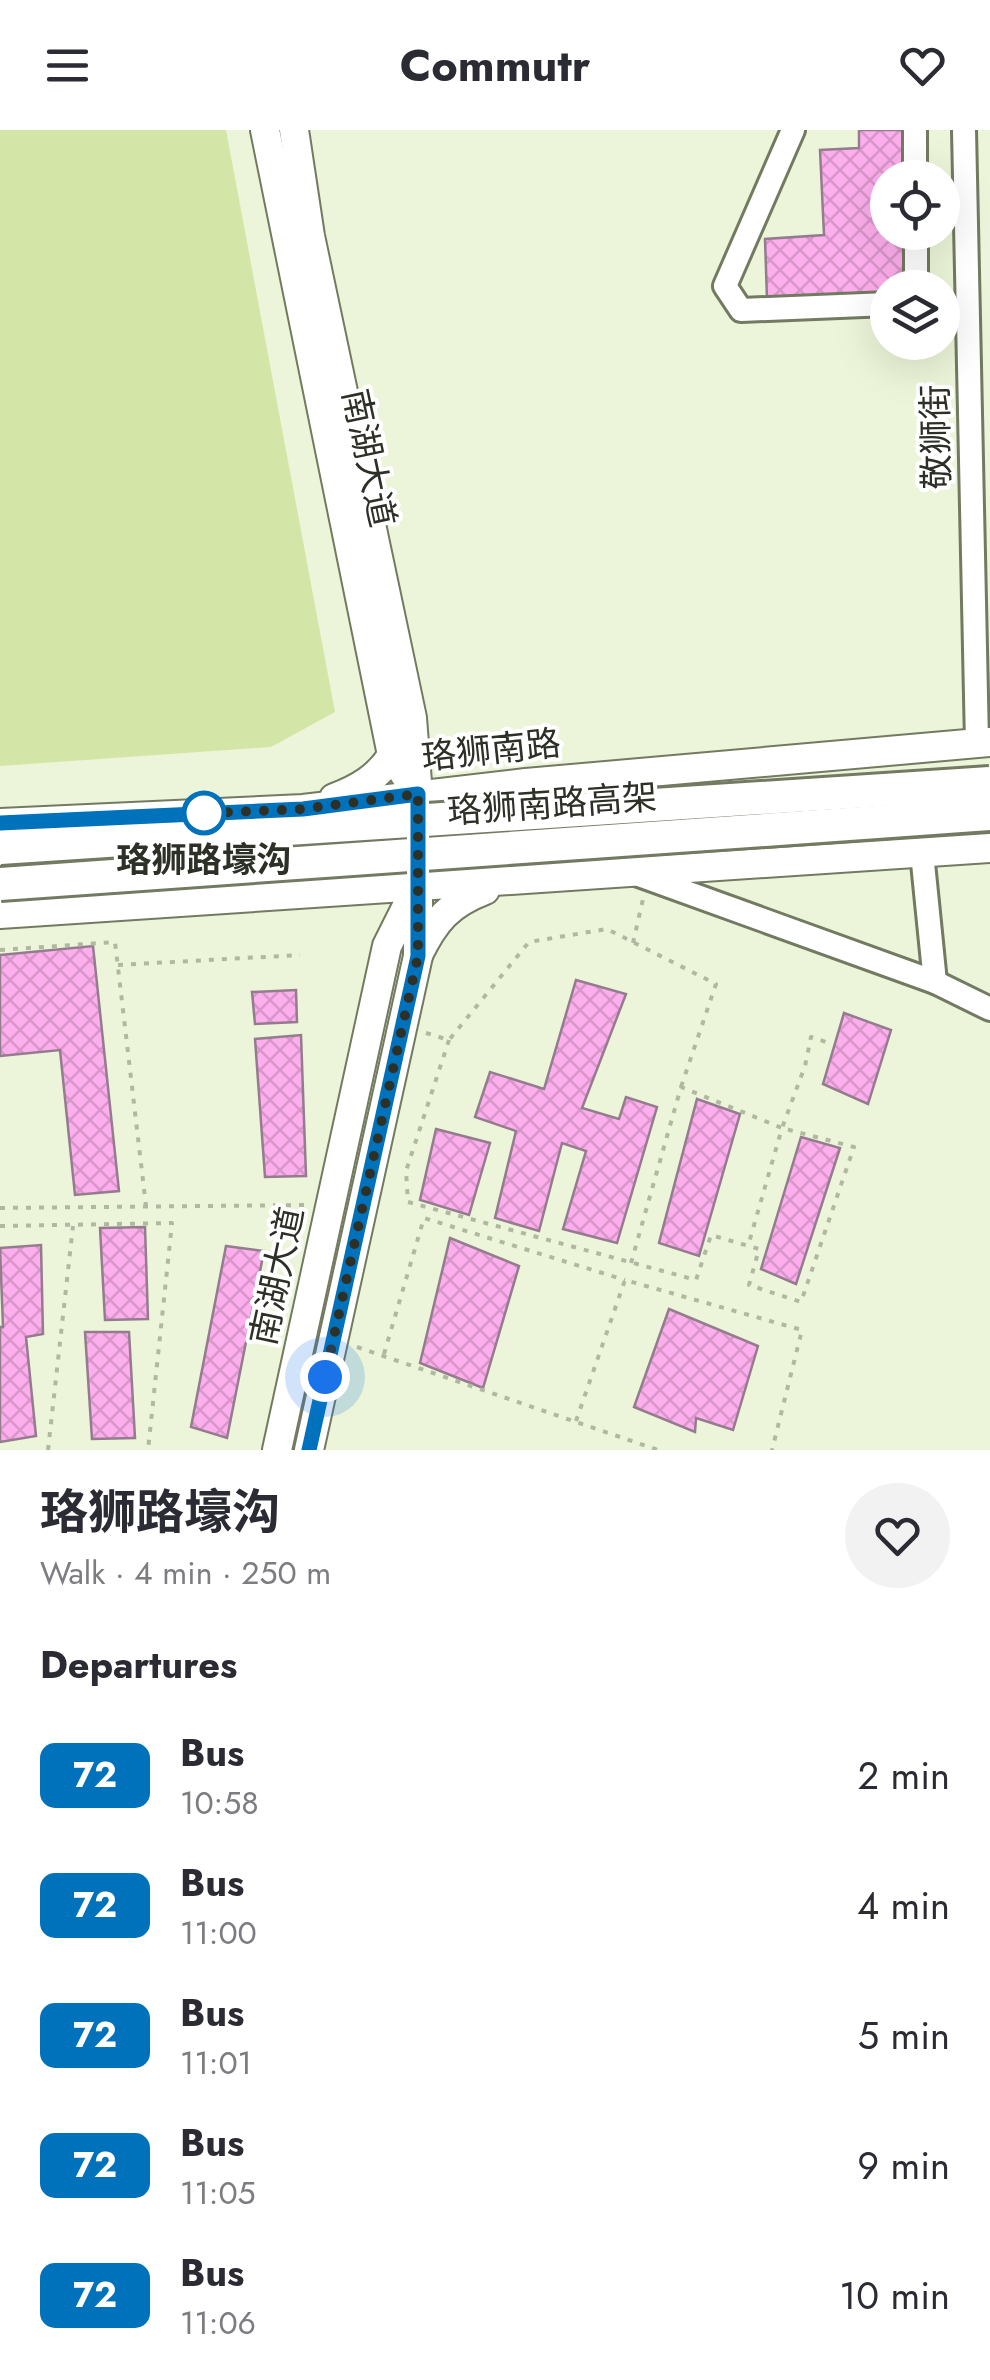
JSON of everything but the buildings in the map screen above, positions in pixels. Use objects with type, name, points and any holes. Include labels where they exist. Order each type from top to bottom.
[{"type":"highway","name":"珞狮南路高架","points":[[0,848],[990,783]]},
{"type":"highway","name":"珞狮南路高架","points":[[0,884],[990,814]]},
{"type":"main road","name":"南湖大道","points":[[265,130],[392,756],[418,794]]},
{"type":"main road","name":"南湖大道","points":[[294,130],[314,255],[412,718],[418,794],[418,956],[309,1450]]},
{"type":"main road","name":"珞狮南路","points":[[0,824],[303,809],[418,794],[984,742]]},
{"type":"main road","points":[[303,809],[364,785],[392,756]]},
{"type":"main road","points":[[0,914],[641,876],[990,848]]},
{"type":"main road","points":[[418,956],[432,928],[458,901],[508,882]]},
{"type":"main road","name":"南湖大道","points":[[277,1450],[387,946],[416,888]]},
{"type":"main road","points":[[342,892],[368,898],[378,906],[386,919],[387,946]]},
{"type":"street","points":[[793,130],[725,286],[741,310],[870,305]]},
{"type":"street","points":[[915,130],[915,160]]},
{"type":"street","name":"敬狮街","points":[[964,130],[984,742]]},
{"type":"street","points":[[922,853],[935,982]]},
{"type":"street","points":[[641,876],[935,982],[990,1009]]},
{"type":"path","points":[[633,942],[641,876]]},
{"type":"path","points":[[631,1263],[681,1087],[716,984],[606,929],[529,942],[450,1040],[406,1171],[408,1202],[631,1263],[696,1280],[711,1235],[759,1249],[748,1285],[802,1302],[854,1147],[782,1128],[681,1087]]},
{"type":"path","points":[[0,950],[115,942],[146,1206]]},
{"type":"path","points":[[118,965],[300,955]]},
{"type":"path","points":[[402,1026],[450,1040]]},
{"type":"path","points":[[748,1246],[811,1038],[828,1043]]},
{"type":"path","points":[[0,1208],[331,1204]]},
{"type":"path","points":[[384,1354],[424,1218],[802,1330],[772,1450]]},
{"type":"path","points":[[0,1226],[172,1223],[148,1450]]},
{"type":"path","points":[[48,1450],[73,1225]]},
{"type":"path","points":[[576,1421],[624,1280]]},
{"type":"path","points":[[333,1341],[384,1354],[658,1450]]},
{"type":"green space","points":[[0,130],[226,130],[335,712],[271,747],[0,766]]},
{"type":"bus line","name":"72","points":[[0,823],[303,809],[418,794],[418,956],[309,1450]]},
{"type":"place","name":"珞狮路壕沟","points":[[204,813]]},
{"type":"route","points":[[204,813],[189,814],[303,809],[418,794],[418,956],[325,1377]]}]
